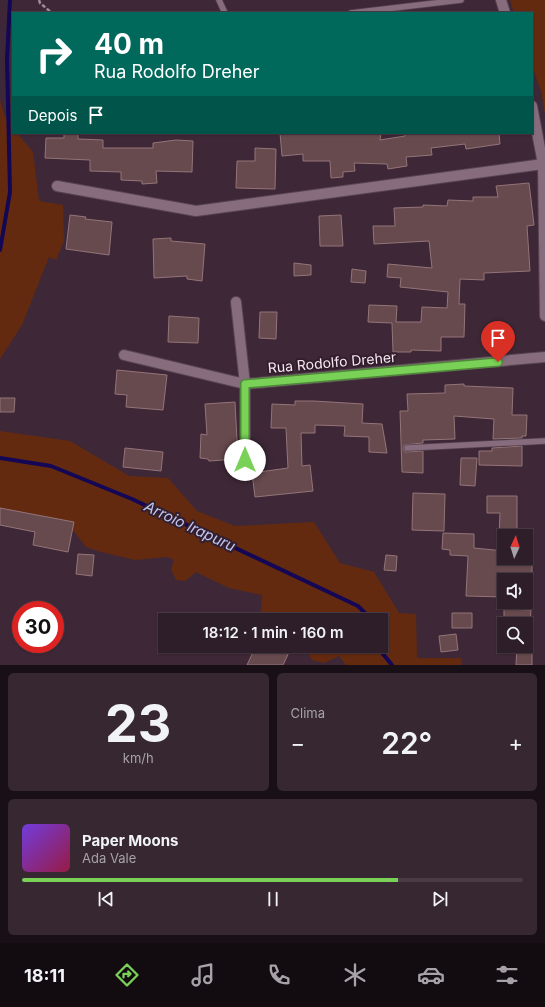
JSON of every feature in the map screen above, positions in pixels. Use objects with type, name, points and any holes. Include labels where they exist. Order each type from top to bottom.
[{"type":"street","points":[[501,0],[505,12]]},
{"type":"street","points":[[533,111],[543,164],[545,316]]},
{"type":"street","points":[[57,186],[196,211],[543,164]]},
{"type":"street","points":[[236,302],[245,384],[245,460]]},
{"type":"street","name":"Rua Rodolfo Dreher","points":[[124,355],[245,384],[545,357]]},
{"type":"lane","points":[[219,0],[225,12]]},
{"type":"lane","points":[[359,12],[461,0]]},
{"type":"lane","points":[[407,448],[545,441]]},
{"type":"path","points":[[40,0],[40,3],[51,12]]},
{"type":"shaded area","points":[[510,0],[545,0],[545,114],[541,91],[533,69],[533,12],[514,12]]},
{"type":"shaded area","points":[[0,100],[5,117],[12,127],[12,134],[18,134],[33,152],[39,201],[63,205],[64,241],[56,260],[49,257],[22,325],[0,359]]},
{"type":"shaded area","points":[[0,431],[70,441],[129,476],[168,478],[197,511],[235,526],[314,522],[340,563],[374,572],[399,613],[416,614],[417,658],[461,658],[462,665],[346,665],[339,656],[324,663],[312,660],[308,653],[388,653],[388,613],[261,613],[262,595],[229,588],[196,572],[185,581],[176,580],[171,569],[174,560],[167,557],[135,560],[101,552],[86,547],[69,525],[0,511]]},
{"type":"building","points":[[64,134],[78,134],[78,139],[103,140],[103,148],[153,148],[153,143],[176,140],[193,141],[192,172],[156,171],[157,183],[142,184],[142,181],[121,180],[121,172],[90,171],[90,160],[45,158],[46,138],[64,138]]},
{"type":"building","points":[[280,134],[381,134],[380,140],[405,136],[405,134],[499,134],[500,144],[466,149],[465,144],[431,148],[432,155],[406,157],[407,166],[388,169],[387,164],[354,163],[355,171],[343,172],[343,177],[331,178],[330,161],[303,161],[303,154],[282,156]]},
{"type":"building","points":[[255,148],[276,149],[275,189],[236,188],[237,161],[255,161]]},
{"type":"building","points":[[529,183],[534,225],[527,226],[530,271],[484,273],[484,280],[460,279],[459,304],[465,304],[464,337],[441,337],[441,351],[411,350],[411,352],[393,352],[392,323],[368,322],[369,305],[397,306],[396,322],[421,322],[422,307],[447,308],[448,292],[400,287],[401,278],[387,277],[388,264],[432,268],[429,241],[374,244],[373,226],[395,226],[394,208],[423,207],[423,205],[447,206],[448,200],[473,201],[473,197],[498,197],[496,186]]},
{"type":"building","points":[[70,215],[86,217],[85,219],[112,222],[109,255],[66,249]]},
{"type":"building","points":[[341,215],[343,246],[320,246],[319,216]]},
{"type":"building","points":[[171,238],[171,241],[205,244],[202,281],[187,279],[187,276],[154,278],[153,239]]},
{"type":"building","points":[[294,263],[311,265],[311,275],[294,276]]},
{"type":"building","points":[[352,269],[366,271],[365,283],[351,282]]},
{"type":"building","points":[[260,312],[277,312],[276,339],[259,338]]},
{"type":"building","points":[[169,316],[199,318],[198,343],[168,342]]},
{"type":"building","points":[[117,370],[167,375],[163,410],[126,407],[127,395],[115,394]]},
{"type":"building","points":[[464,384],[464,386],[513,388],[512,415],[527,415],[526,436],[522,436],[522,438],[493,439],[494,419],[454,416],[455,439],[423,440],[423,443],[404,445],[403,449],[405,452],[423,451],[423,473],[402,472],[400,411],[408,411],[407,394],[445,393],[445,385]]},
{"type":"building","points":[[0,398],[15,398],[14,412],[0,412]]},
{"type":"building","points":[[295,401],[363,404],[362,423],[382,424],[387,453],[369,452],[369,437],[344,436],[345,426],[315,425],[315,433],[301,433],[302,466],[310,465],[313,491],[255,497],[252,473],[288,468],[286,428],[271,428],[272,404],[295,405]]},
{"type":"building","points":[[235,402],[238,459],[209,461],[208,459],[200,458],[201,434],[207,435],[205,404]]},
{"type":"building","points":[[522,446],[522,466],[479,465],[479,451],[492,451],[492,448]]},
{"type":"building","points":[[125,448],[163,452],[161,471],[123,467]]},
{"type":"building","points":[[461,458],[477,458],[475,486],[460,485]]},
{"type":"building","points":[[413,493],[445,494],[444,531],[412,530]]},
{"type":"building","points":[[487,496],[517,496],[517,529],[499,529],[500,513],[487,513]]},
{"type":"building","points":[[0,508],[74,522],[68,552],[33,545],[35,532],[0,525]]},
{"type":"building","points":[[443,533],[474,534],[474,548],[497,550],[497,565],[532,565],[532,573],[497,573],[497,597],[466,596],[468,556],[450,555],[450,550],[442,549]]},
{"type":"building","points":[[78,554],[94,555],[92,576],[76,574]]},
{"type":"building","points":[[386,555],[397,556],[396,571],[384,570]]},
{"type":"building","points":[[504,609],[531,610],[530,617],[504,617]]},
{"type":"building","points":[[452,613],[472,613],[472,628],[452,628]]},
{"type":"building","points":[[456,634],[458,650],[441,652],[439,636]]},
{"type":"building","points":[[253,653],[289,653],[283,665],[247,665]]},
{"type":"building","points":[[517,653],[532,653],[532,665],[516,665]]},
{"type":"waterway","name":"Arroio Irapuru","points":[[0,250],[10,192],[7,59],[10,0]]},
{"type":"waterway","name":"Arroio Irapuru","points":[[0,458],[51,466],[132,499],[358,606],[365,613]]},
{"type":"waterway","name":"Arroio Irapuru","points":[[382,653],[392,665]]},
{"type":"route","points":[[245,460],[245,384],[498,362]]}]
